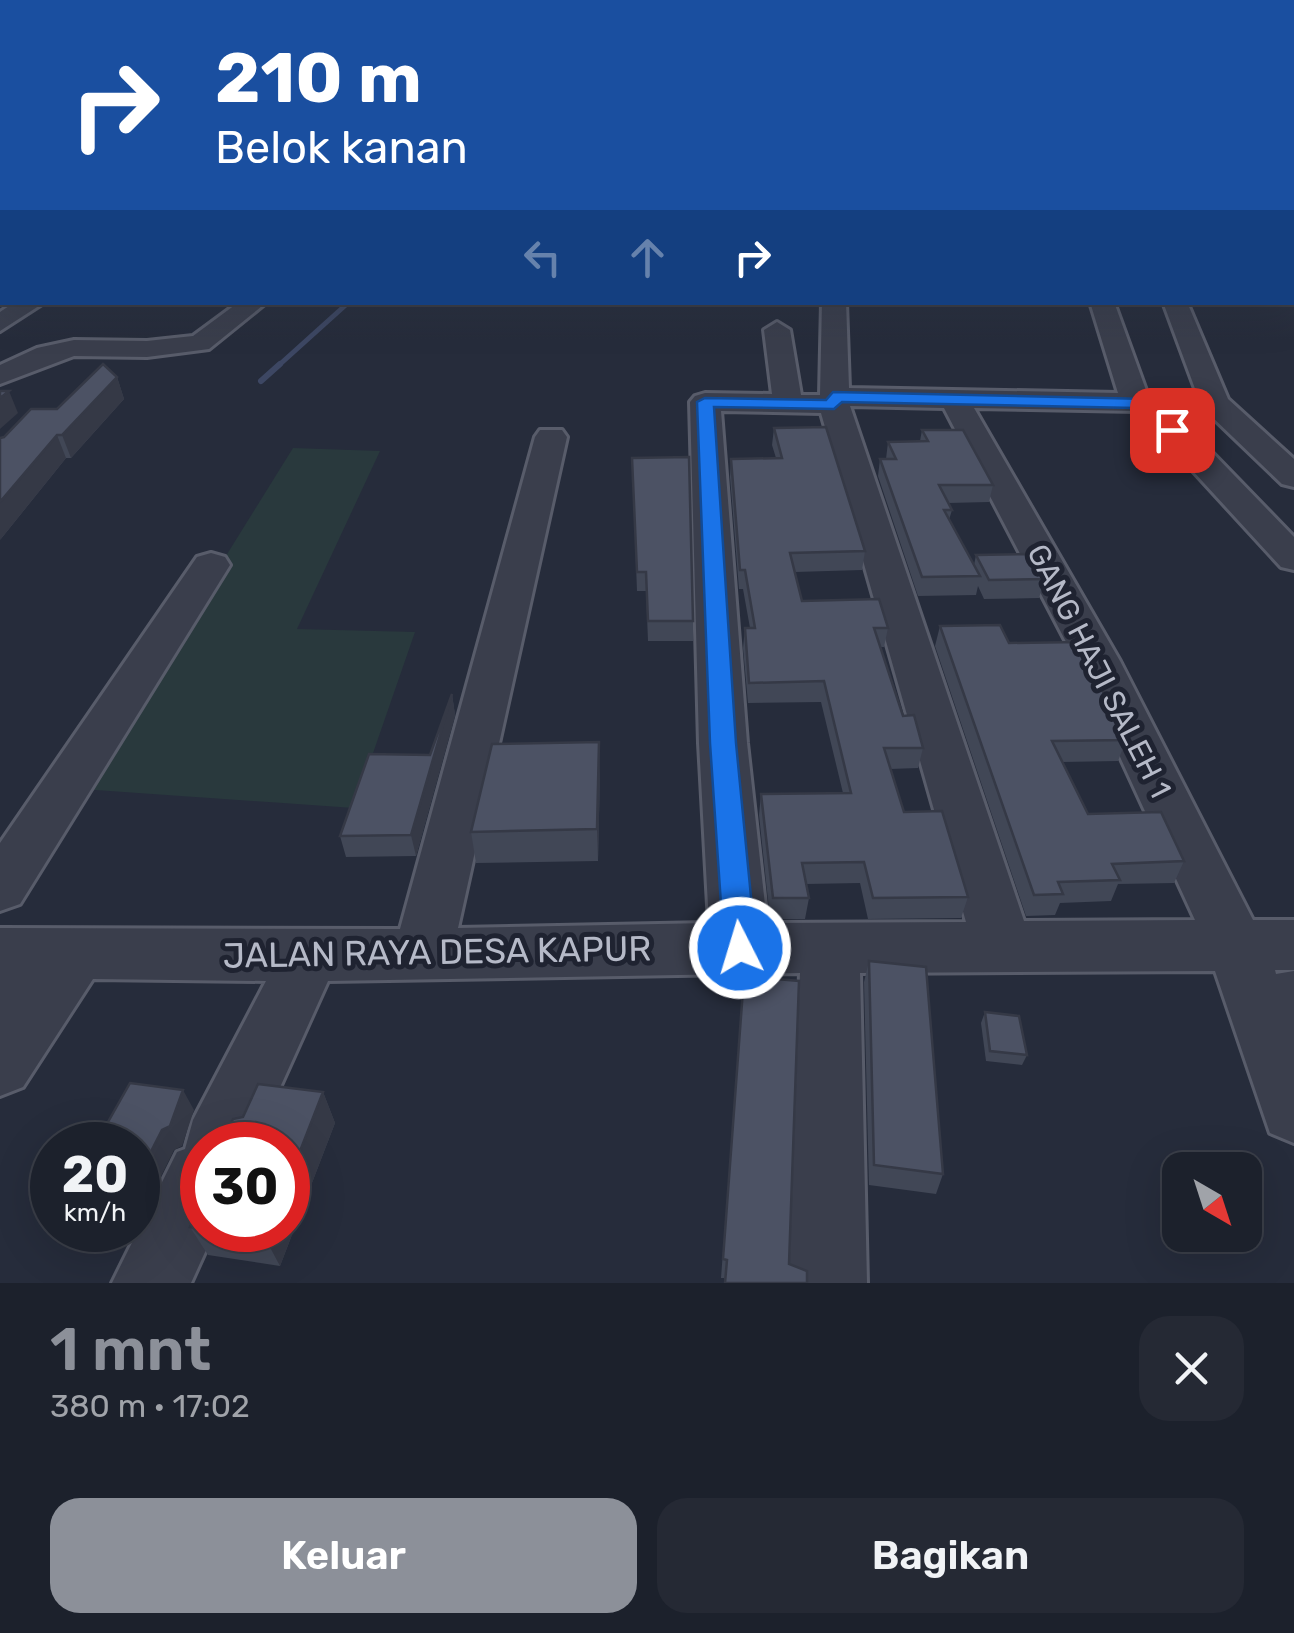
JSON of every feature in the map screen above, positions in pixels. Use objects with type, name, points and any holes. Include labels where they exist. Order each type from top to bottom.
[{"type":"street","points":[[0,322],[28,305]]},
{"type":"street","points":[[0,376],[47,354],[74,348],[147,349],[200,343],[251,305]]},
{"type":"street","points":[[834,305],[834,401],[1003,946]]},
{"type":"street","points":[[1103,305],[1142,403],[1294,559]]},
{"type":"street","points":[[1176,305],[1215,403],[1294,478]]},
{"type":"street","points":[[777,330],[788,404]]},
{"type":"street","name":"GANG HAJI SALEH 1","points":[[955,400],[1098,661],[1278,972],[1294,1110]]},
{"type":"street","points":[[740,948],[723,743],[705,402],[1215,403]]},
{"type":"street","points":[[424,954],[551,437]]},
{"type":"street","points":[[0,888],[211,565]]},
{"type":"street","name":"JALAN RAYA DESA KAPUR","points":[[0,953],[43,979],[310,956],[1003,946],[1278,972]]},
{"type":"street","points":[[828,1283],[830,950]]},
{"type":"street","points":[[229,1122],[310,956]]},
{"type":"street","points":[[0,1065],[43,979]]},
{"type":"street","points":[[151,1283],[180,1223]]},
{"type":"shaded area","points":[[293,448],[380,451],[297,629],[415,632],[354,808],[81,789]]},
{"type":"building","points":[[103,364],[117,377],[62,435],[57,435],[0,502],[0,438],[31,409],[57,409]]},
{"type":"building","points":[[826,427],[865,551],[790,553],[802,601],[879,599],[888,628],[874,628],[903,716],[914,715],[923,748],[884,748],[904,812],[942,811],[968,897],[873,898],[864,862],[802,863],[809,898],[773,898],[761,794],[851,793],[824,681],[749,683],[745,628],[755,628],[745,570],[740,570],[731,459],[782,458],[774,428]]},
{"type":"building","points":[[922,430],[963,430],[993,485],[939,485],[952,510],[944,510],[980,576],[922,577],[880,459],[896,459],[888,442],[928,441]]},
{"type":"building","points":[[689,457],[693,621],[648,621],[646,572],[637,572],[632,458]]},
{"type":"building","points":[[1031,554],[1045,579],[989,580],[976,555]]},
{"type":"building","points":[[1000,625],[1009,643],[1079,642],[1126,740],[1052,741],[1088,814],[1161,812],[1184,861],[1112,864],[1120,880],[1058,882],[1063,894],[1034,895],[940,626]]},
{"type":"building","points":[[452,694],[411,835],[340,836],[369,754],[430,755]]},
{"type":"building","points":[[599,742],[597,829],[471,832],[492,744]]},
{"type":"building","points":[[869,961],[926,967],[943,1174],[874,1165]]},
{"type":"building","points":[[744,976],[799,981],[789,1264],[807,1271],[807,1283],[725,1283],[727,1260],[723,1259]]},
{"type":"building","points":[[985,1012],[1019,1016],[1027,1055],[990,1051]]},
{"type":"building","points":[[130,1083],[183,1090],[170,1126],[160,1134],[160,1122],[108,1122]]},
{"type":"building","points":[[258,1084],[323,1092],[310,1125],[310,1122],[232,1122],[243,1117]]},
{"type":"waterway","points":[[278,366],[346,305]]},
{"type":"waterway","points":[[261,381],[280,364]]},
{"type":"route","points":[[740,948],[723,743],[705,402],[834,404],[833,397],[1136,403],[1148,404],[1172,430]]}]
